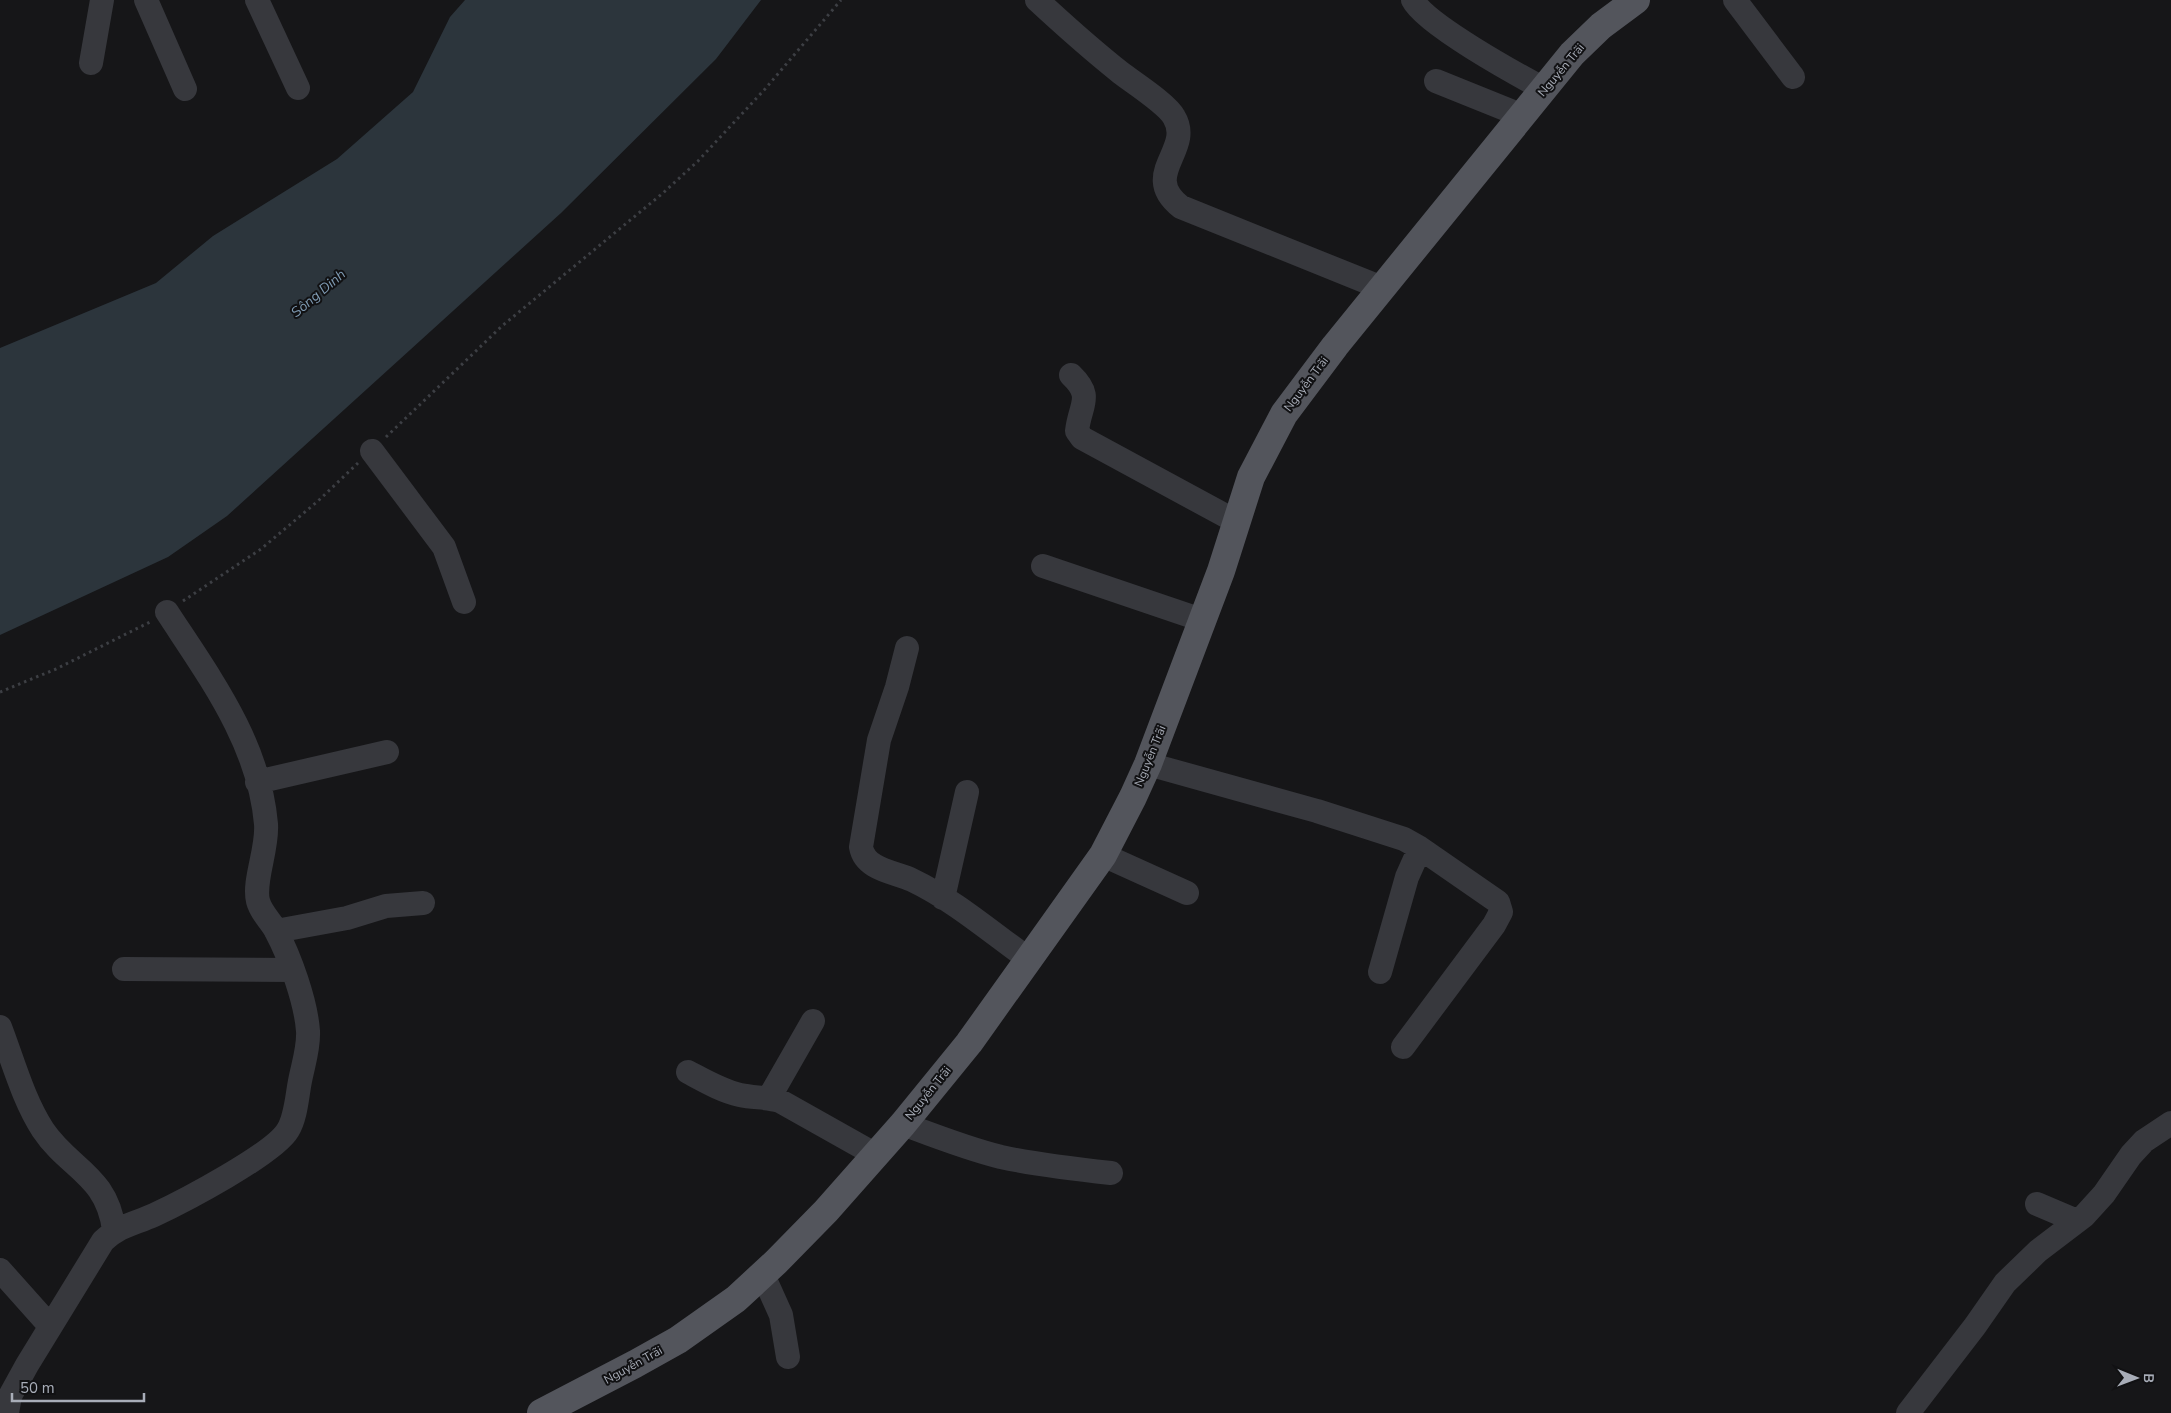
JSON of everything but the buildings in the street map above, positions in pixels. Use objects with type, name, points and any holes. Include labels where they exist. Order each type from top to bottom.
[{"type":"main road","name":"Nguyễn Trãi","points":[[541,1413],[678,1340],[736,1299],[826,1210],[903,1124],[969,1043],[1103,855],[1148,764],[1202,620],[1251,477],[1284,414],[1382,288],[1585,40],[1636,0]]},
{"type":"street","points":[[91,63],[102,0]]},
{"type":"street","points":[[146,0],[185,89]]},
{"type":"street","points":[[257,0],[298,88]]},
{"type":"street","points":[[1037,0],[1174,116],[1179,132],[1178,141],[1168,165],[1164,182],[1173,200],[1181,207],[1382,288]]},
{"type":"street","points":[[1413,0],[1422,13],[1470,45],[1544,89]]},
{"type":"street","points":[[1735,0],[1793,77]]},
{"type":"street","points":[[1436,81],[1523,116]]},
{"type":"street","points":[[1071,376],[1082,386],[1085,396],[1077,431],[1082,438],[1237,522]]},
{"type":"street","points":[[372,451],[444,547],[464,602]]},
{"type":"street","points":[[1043,566],[1202,620]]},
{"type":"street","points":[[5,1404],[95,1252],[114,1230],[181,1202],[258,1157],[274,1145],[288,1130],[308,1042],[305,1016],[293,970],[276,931],[258,899],[259,879],[265,851],[266,826],[250,755],[232,714],[167,612]]},
{"type":"street","points":[[908,648],[877,749],[861,847],[866,860],[872,865],[911,880],[943,898],[1030,960]]},
{"type":"street","points":[[257,782],[388,752]]},
{"type":"street","points":[[1148,764],[1317,811],[1404,839],[1498,902],[1500,912],[1494,925],[1404,1047]]},
{"type":"street","points":[[943,898],[967,792]]},
{"type":"street","points":[[1380,972],[1407,877],[1420,848]]},
{"type":"street","points":[[1103,855],[1187,893]]},
{"type":"street","points":[[276,931],[347,918],[386,906],[423,903]]},
{"type":"street","points":[[124,969],[293,970]]},
{"type":"street","points":[[769,1098],[813,1021]]},
{"type":"street","points":[[0,1026],[33,1112],[44,1131],[54,1143],[100,1189],[112,1214],[114,1230]]},
{"type":"street","points":[[688,1072],[722,1090],[780,1101],[876,1155]]},
{"type":"street","points":[[1908,1413],[1975,1326],[2005,1283],[2038,1251],[2077,1221],[2104,1194],[2131,1155],[2144,1141],[2171,1123]]},
{"type":"street","points":[[903,1124],[966,1147],[1000,1156],[1044,1165],[1111,1173]]},
{"type":"street","points":[[2037,1204],[2077,1221]]},
{"type":"street","points":[[0,1270],[50,1326]]},
{"type":"street","points":[[763,1274],[782,1315],[788,1357]]},
{"type":"path","points":[[0,692],[113,641],[167,612],[261,549],[318,501],[502,326],[663,193],[698,161],[766,89],[841,0]]},
{"type":"water","name":"Sông Dinh","points":[[465,0],[761,0],[716,59],[561,213],[227,516],[168,557],[0,635],[0,348],[156,283],[213,236],[337,159],[413,92],[450,17]]}]
